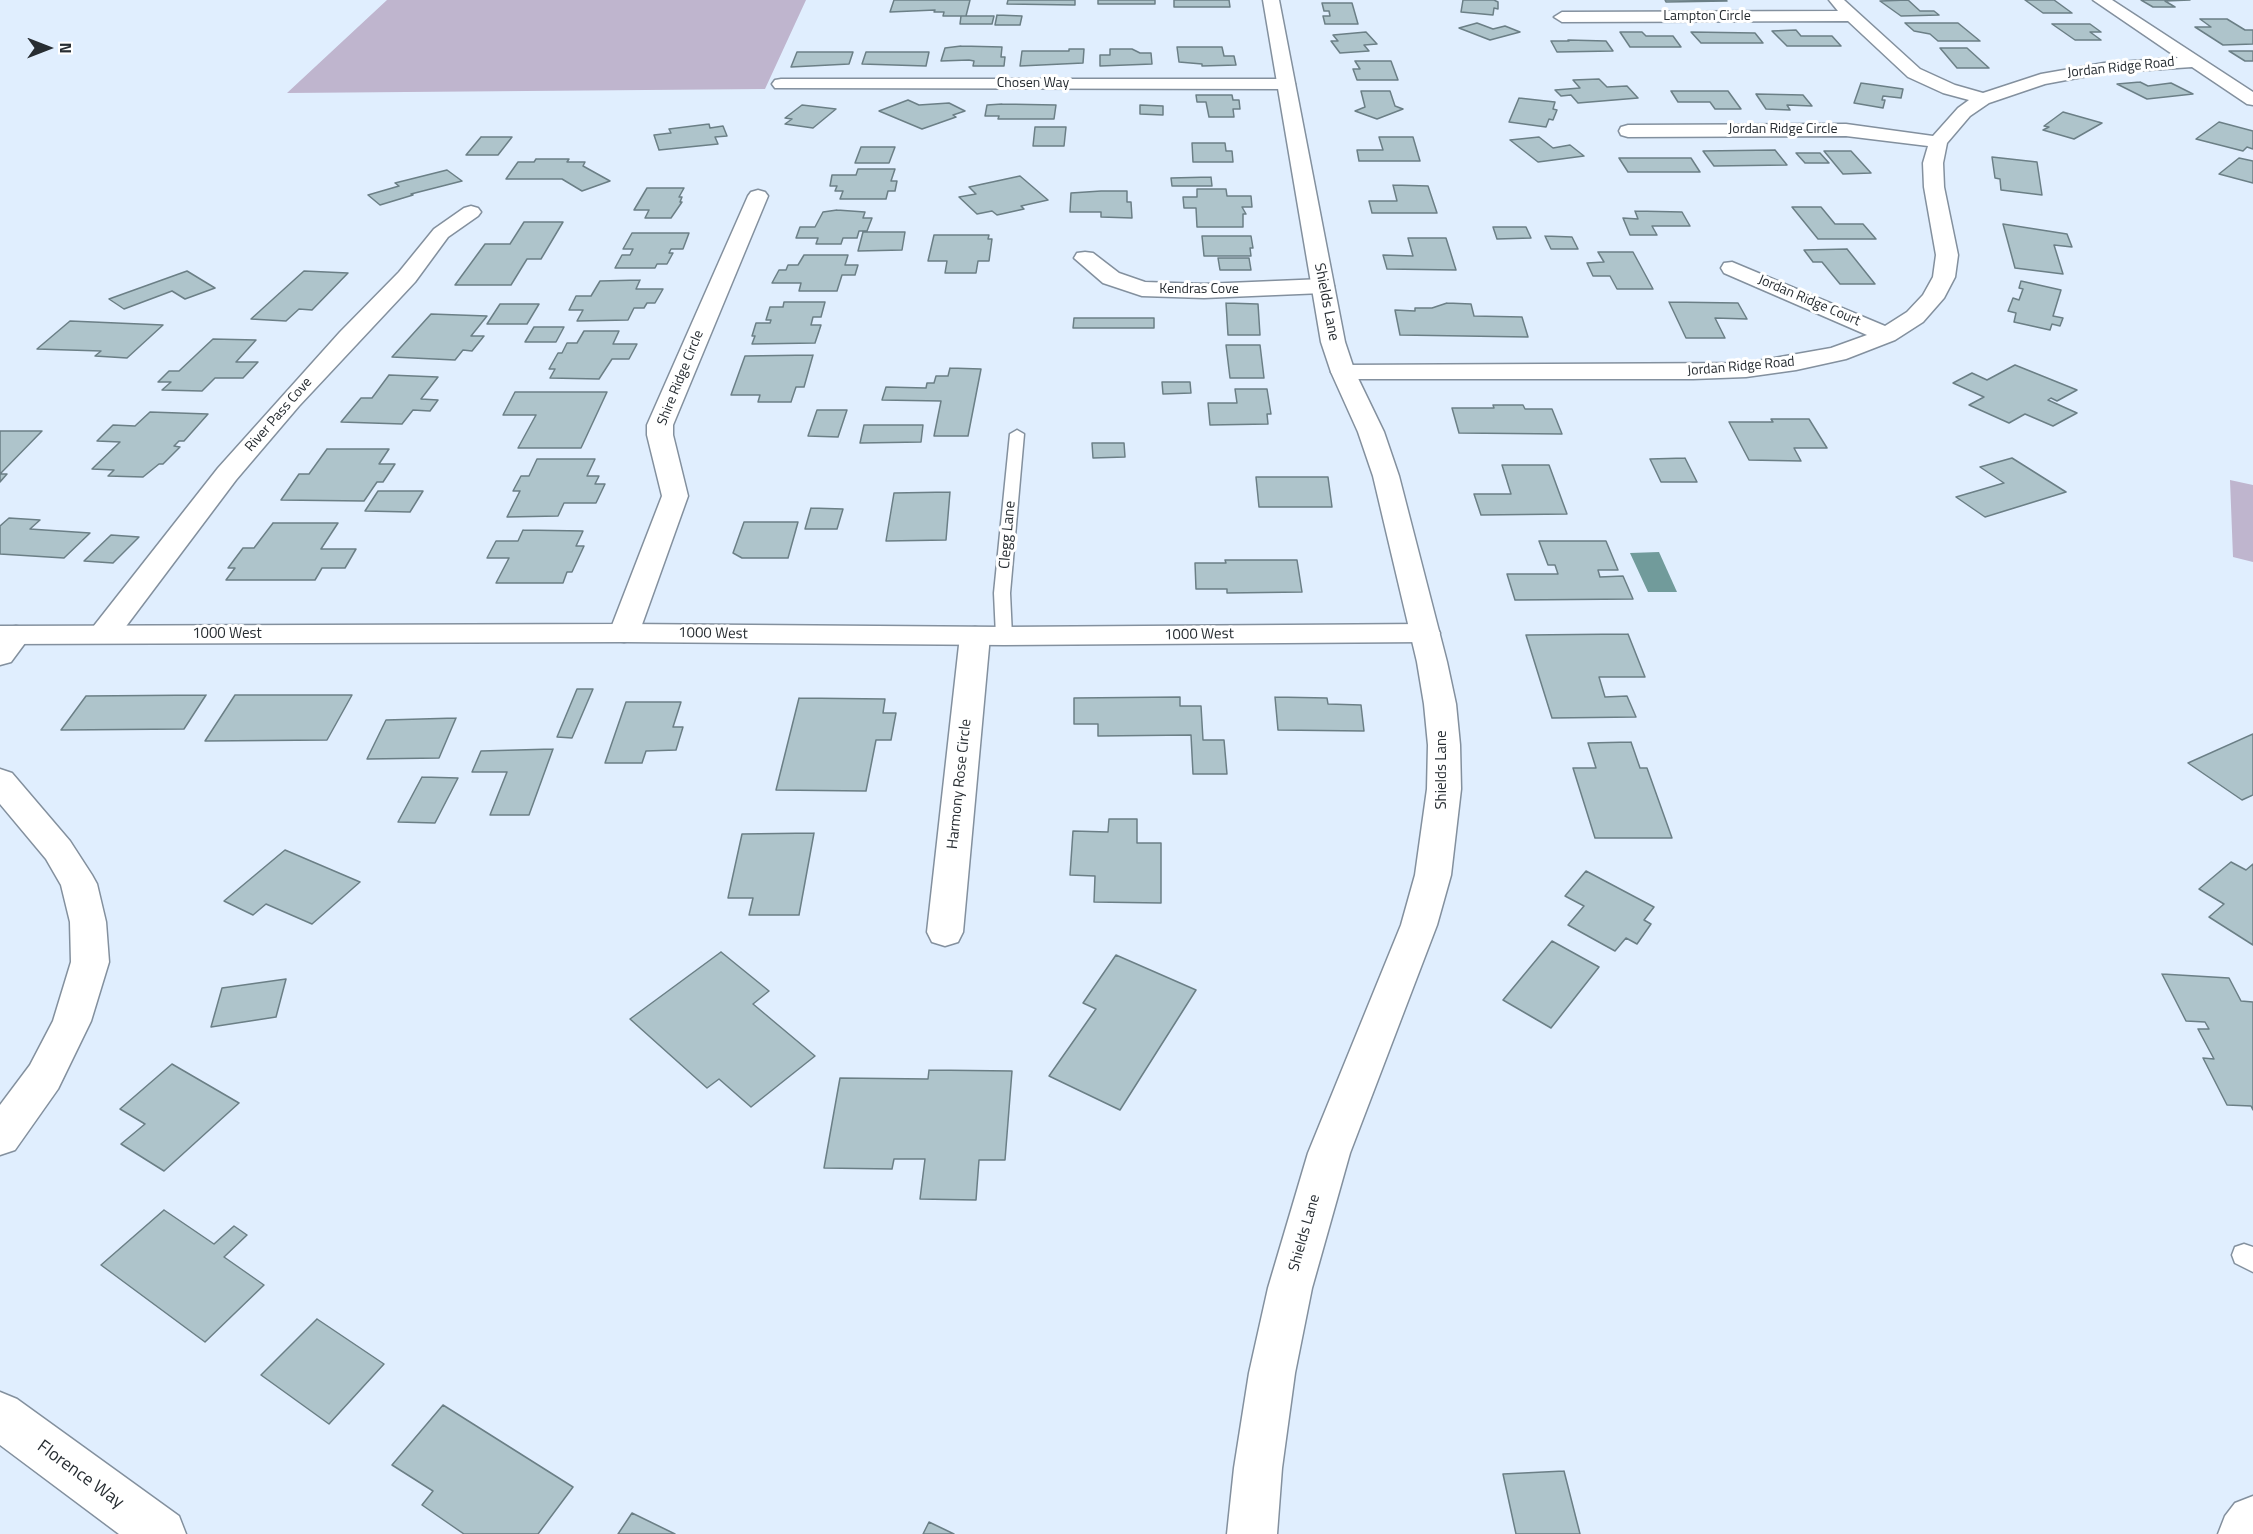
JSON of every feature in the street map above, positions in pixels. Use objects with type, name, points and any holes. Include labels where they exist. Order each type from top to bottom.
[{"type":"street","name":"Shields Lane","points":[[1252,1534],[1258,1468],[1272,1373],[1290,1288],[1309,1216],[1352,1090],[1400,978],[1419,925],[1433,875],[1443,800],[1444,745],[1440,704],[1425,633],[1379,453],[1343,372],[1333,342],[1271,0]]},
{"type":"street","points":[[1835,0],[1914,73],[1949,89],[1983,99]]},
{"type":"street","points":[[2102,0],[2253,100]]},
{"type":"street","name":"Lampton Circle","points":[[1562,17],[1852,16]]},
{"type":"street","name":"Jordan Ridge Road","points":[[1343,372],[1693,372],[1746,370],[1838,354],[1887,335],[1915,317],[1933,298],[1944,277],[1947,255],[1934,187],[1933,163],[1938,142],[1964,112],[1983,99],[2012,87],[2072,72],[2136,64],[2195,62]]},
{"type":"street","name":"Chosen Way","points":[[781,84],[1286,84]]},
{"type":"street","name":"Jordan Ridge Circle","points":[[1628,130],[1846,130],[1938,142]]},
{"type":"street","name":"Shire Ridge Circle","points":[[624,633],[675,496],[660,435],[660,425],[758,196]]},
{"type":"street","name":"River Pass Cove","points":[[104,634],[227,474],[290,401],[407,277],[441,233],[471,212]]},
{"type":"street","name":"Kendras Cove","points":[[1085,258],[1111,278],[1143,289],[1204,291],[1323,286]]},
{"type":"street","name":"Jordan Ridge Court","points":[[1732,268],[1887,335]]},
{"type":"street","name":"1000 West","points":[[5,642],[104,634],[624,633],[990,636],[1425,633]]},
{"type":"street","name":"Harmony Rose Circle","points":[[945,932],[990,636]]},
{"type":"street","points":[[0,781],[58,850],[79,884],[88,922],[90,962],[72,1021],[44,1077],[0,1137]]},
{"type":"street","name":"Florence Way","points":[[0,1416],[161,1534]]},
{"type":"street","points":[[2243,1534],[2253,1521]]},
{"type":"lane","name":"Clegg Lane","points":[[990,636],[1002,593],[1017,434]]},
{"type":"shaded area","points":[[387,0],[806,0],[765,89],[287,93]]},
{"type":"shaded area","points":[[2230,480],[2253,485],[2253,562],[2233,557]]},
{"type":"shaded area","points":[[1659,552],[1677,592],[1648,592],[1630,553]]},
{"type":"building","points":[[894,0],[970,0],[966,16],[943,16],[944,12],[934,12],[935,10],[890,12]]},
{"type":"building","points":[[1008,0],[1075,0],[1075,5],[1007,4]]},
{"type":"building","points":[[1098,0],[1155,0],[1155,4],[1098,4]]},
{"type":"building","points":[[1174,0],[1229,0],[1230,7],[1174,7]]},
{"type":"building","points":[[1463,0],[1494,0],[1498,2],[1498,9],[1494,8],[1493,15],[1461,12]]},
{"type":"building","points":[[1665,0],[1726,0],[1727,1],[1666,2]]},
{"type":"building","points":[[1908,0],[1920,11],[1934,11],[1939,15],[1901,16],[1880,1]]},
{"type":"building","points":[[2025,0],[2054,0],[2072,13],[2043,13]]},
{"type":"building","points":[[2141,0],[2190,0],[2165,1],[2175,7],[2153,7]]},
{"type":"building","points":[[1322,3],[1352,3],[1358,24],[1325,24],[1323,16],[1330,16],[1329,11],[1324,11]]},
{"type":"building","points":[[997,15],[1022,16],[1020,25],[995,25]]},
{"type":"building","points":[[961,16],[994,16],[992,24],[960,24]]},
{"type":"building","points":[[2200,19],[2227,19],[2245,30],[2253,30],[2253,44],[2223,45],[2195,27],[2211,27]]},
{"type":"building","points":[[1477,23],[1493,29],[1505,26],[1520,32],[1490,40],[1459,28]]},
{"type":"building","points":[[1905,23],[1958,23],[1980,41],[1938,41],[1930,34],[1914,31]]},
{"type":"building","points":[[2052,24],[2090,24],[2101,32],[2090,32],[2101,40],[2075,40]]},
{"type":"building","points":[[1796,30],[1801,36],[1832,36],[1841,46],[1787,46],[1772,31]]},
{"type":"building","points":[[1366,32],[1377,44],[1364,45],[1369,51],[1340,53],[1331,41],[1338,41],[1333,35]]},
{"type":"building","points":[[1620,32],[1642,32],[1646,36],[1673,36],[1681,47],[1630,47]]},
{"type":"building","points":[[1691,32],[1755,33],[1763,43],[1701,43]]},
{"type":"building","points":[[1551,41],[1606,41],[1613,51],[1557,52]]},
{"type":"building","points":[[1002,47],[1001,57],[1005,57],[1004,66],[973,66],[974,61],[969,60],[941,61],[945,48]]},
{"type":"building","points":[[1177,47],[1222,47],[1224,56],[1234,56],[1236,65],[1202,66],[1202,64],[1179,62]]},
{"type":"building","points":[[1940,48],[1967,48],[1989,68],[1957,68]]},
{"type":"building","points":[[1069,49],[1084,49],[1083,63],[1020,66],[1022,51],[1069,51]]},
{"type":"building","points":[[1110,49],[1132,49],[1140,53],[1151,53],[1152,64],[1100,66],[1100,55],[1110,55]]},
{"type":"building","points":[[2229,51],[2253,51],[2253,61],[2245,61]]},
{"type":"building","points":[[797,52],[853,52],[849,64],[791,67]]},
{"type":"building","points":[[866,52],[929,52],[926,66],[862,64]]},
{"type":"building","points":[[1355,61],[1391,61],[1398,80],[1357,80],[1353,69],[1360,69]]},
{"type":"building","points":[[1599,79],[1607,87],[1627,86],[1638,98],[1578,103],[1571,95],[1561,96],[1555,90],[1580,88],[1573,80]]},
{"type":"building","points":[[2140,82],[2148,86],[2171,83],[2193,94],[2147,99],[2117,84]]},
{"type":"building","points":[[1861,83],[1903,89],[1901,98],[1883,96],[1882,100],[1885,100],[1883,108],[1854,103]]},
{"type":"building","points":[[1361,91],[1390,91],[1395,106],[1403,109],[1377,119],[1355,111],[1365,107]]},
{"type":"building","points":[[1671,91],[1728,91],[1741,109],[1715,109],[1710,102],[1678,102]]},
{"type":"building","points":[[1756,94],[1803,95],[1812,106],[1787,105],[1790,110],[1766,109]]},
{"type":"building","points":[[1196,95],[1232,95],[1233,100],[1239,100],[1240,109],[1233,109],[1234,117],[1209,117],[1206,102],[1197,102]]},
{"type":"building","points":[[1519,98],[1555,102],[1553,109],[1557,110],[1553,120],[1549,119],[1546,127],[1509,122]]},
{"type":"building","points":[[908,100],[919,105],[949,103],[965,111],[953,115],[956,117],[922,129],[879,111]]},
{"type":"building","points":[[802,105],[836,109],[813,128],[785,124],[792,119],[785,118]]},
{"type":"building","points":[[987,105],[1056,105],[1054,119],[998,119],[999,116],[985,116]]},
{"type":"building","points":[[1140,105],[1163,106],[1163,115],[1140,114]]},
{"type":"building","points":[[2063,112],[2102,123],[2074,139],[2043,130],[2049,127],[2044,126]]},
{"type":"building","points":[[2219,122],[2253,131],[2253,149],[2247,147],[2243,151],[2196,139]]},
{"type":"building","points":[[709,124],[710,128],[723,126],[727,136],[715,137],[718,144],[659,150],[654,135],[671,133],[669,129]]},
{"type":"building","points":[[1035,127],[1066,127],[1064,146],[1033,146]]},
{"type":"building","points":[[481,137],[512,137],[498,155],[466,155]]},
{"type":"building","points":[[1379,137],[1413,137],[1420,161],[1359,161],[1357,150],[1383,150]]},
{"type":"building","points":[[1539,137],[1553,148],[1570,145],[1584,156],[1538,162],[1510,140]]},
{"type":"building","points":[[1192,143],[1225,143],[1226,151],[1232,151],[1233,162],[1193,162]]},
{"type":"building","points":[[861,147],[895,147],[889,163],[855,163]]},
{"type":"building","points":[[1775,150],[1787,165],[1714,166],[1703,151]]},
{"type":"building","points":[[1824,151],[1851,151],[1871,173],[1843,174]]},
{"type":"building","points":[[1796,153],[1820,153],[1829,163],[1805,163]]},
{"type":"building","points":[[1992,157],[2037,162],[2042,195],[2001,190],[2000,179],[1995,178]]},
{"type":"building","points":[[1619,158],[1691,158],[1700,172],[1628,172]]},
{"type":"building","points":[[2239,158],[2253,161],[2253,183],[2219,174]]},
{"type":"building","points":[[536,159],[569,159],[567,162],[585,162],[583,166],[610,181],[582,191],[562,179],[506,179],[518,162],[534,162]]},
{"type":"building","points":[[858,169],[895,169],[891,181],[897,181],[895,191],[888,191],[886,199],[840,199],[843,191],[835,191],[837,186],[830,186],[832,175],[856,175]]},
{"type":"building","points":[[447,170],[462,181],[411,194],[413,195],[380,205],[368,195],[399,186],[395,183]]},
{"type":"building","points":[[1020,176],[1048,200],[1021,206],[1024,209],[997,215],[992,211],[977,214],[959,197],[976,194],[969,187]]},
{"type":"building","points":[[1211,177],[1212,186],[1172,186],[1171,178]]},
{"type":"building","points":[[1393,185],[1428,186],[1437,213],[1372,213],[1369,201],[1397,201]]},
{"type":"building","points":[[647,188],[684,188],[679,197],[682,197],[680,202],[682,202],[671,218],[645,218],[649,210],[634,210]]},
{"type":"building","points":[[1197,189],[1226,189],[1227,196],[1251,196],[1252,207],[1242,207],[1246,214],[1243,214],[1243,227],[1197,227],[1196,208],[1184,208],[1183,197],[1197,197]]},
{"type":"building","points":[[1127,191],[1127,202],[1131,202],[1132,218],[1101,217],[1101,212],[1070,212],[1071,193]]},
{"type":"building","points":[[1792,207],[1821,207],[1835,224],[1863,224],[1876,239],[1818,239]]},
{"type":"building","points":[[837,210],[865,212],[863,218],[872,218],[867,231],[859,231],[857,238],[843,238],[841,244],[816,244],[818,238],[796,238],[800,227],[815,227],[823,212]]},
{"type":"building","points":[[1635,211],[1682,212],[1690,226],[1652,226],[1657,235],[1630,235],[1623,218],[1638,219]]},
{"type":"building","points":[[524,222],[563,222],[541,259],[527,259],[511,285],[455,285],[485,244],[510,244]]},
{"type":"building","points":[[2003,224],[2067,234],[2072,247],[2054,245],[2063,274],[2015,268]]},
{"type":"building","points":[[1493,227],[1526,227],[1531,238],[1497,239]]},
{"type":"building","points":[[863,232],[905,232],[902,250],[858,251]]},
{"type":"building","points":[[632,233],[689,233],[683,249],[671,249],[669,253],[673,253],[667,264],[657,264],[655,268],[615,268],[622,255],[630,255],[633,249],[623,249]]},
{"type":"building","points":[[934,235],[989,235],[988,239],[992,239],[989,261],[978,261],[976,273],[945,273],[947,261],[928,261]]},
{"type":"building","points":[[1202,236],[1251,236],[1253,248],[1250,248],[1251,256],[1204,256]]},
{"type":"building","points":[[1545,236],[1572,237],[1578,249],[1551,249]]},
{"type":"building","points":[[1408,238],[1446,238],[1456,270],[1387,269],[1383,255],[1413,256]]},
{"type":"building","points":[[1847,249],[1875,284],[1840,284],[1822,262],[1813,262],[1804,250]]},
{"type":"building","points":[[1598,252],[1633,252],[1653,289],[1617,289],[1610,276],[1593,276],[1587,263],[1604,262]]},
{"type":"building","points":[[804,255],[848,255],[845,265],[858,265],[855,275],[842,275],[837,291],[799,291],[801,283],[772,283],[779,270],[786,270],[788,265],[798,265]]},
{"type":"building","points":[[1218,258],[1249,258],[1251,270],[1220,270]]},
{"type":"building","points":[[187,271],[215,288],[185,299],[172,291],[124,309],[109,299]]},
{"type":"building","points":[[304,271],[348,273],[312,310],[299,309],[286,321],[251,319]]},
{"type":"building","points":[[640,280],[636,289],[663,289],[655,303],[647,303],[644,308],[634,308],[628,320],[577,321],[583,310],[569,310],[576,296],[591,296],[600,281]]},
{"type":"building","points":[[2021,281],[2061,290],[2053,316],[2063,318],[2060,326],[2052,324],[2050,330],[2014,322],[2016,313],[2008,311],[2013,298],[2019,300],[2023,289],[2019,288]]},
{"type":"building","points":[[784,302],[825,302],[821,317],[813,317],[811,325],[821,325],[815,343],[752,344],[756,323],[770,323],[771,320],[766,320],[770,307],[783,307]]},
{"type":"building","points":[[1669,302],[1738,303],[1747,319],[1715,318],[1725,338],[1686,338]]},
{"type":"building","points":[[1226,303],[1258,304],[1260,335],[1228,335]]},
{"type":"building","points":[[1447,303],[1471,304],[1474,316],[1522,317],[1528,337],[1400,335],[1395,310],[1415,311],[1415,308],[1432,308]]},
{"type":"building","points":[[500,304],[539,304],[527,324],[487,324]]},
{"type":"building","points":[[431,314],[487,316],[471,336],[484,336],[472,351],[463,350],[455,360],[392,357]]},
{"type":"building","points":[[1074,318],[1154,318],[1154,328],[1073,328]]},
{"type":"building","points":[[70,321],[163,325],[127,358],[95,356],[101,351],[37,349]]},
{"type":"building","points":[[534,327],[564,327],[556,342],[525,342]]},
{"type":"building","points":[[584,331],[619,331],[613,344],[637,344],[629,359],[612,359],[599,379],[550,378],[555,369],[549,369],[558,353],[562,353],[567,343],[577,343]]},
{"type":"building","points":[[213,339],[256,340],[236,362],[258,362],[243,378],[215,378],[202,391],[162,390],[171,382],[158,382],[169,371],[179,371]]},
{"type":"building","points":[[1226,345],[1260,345],[1264,378],[1230,378]]},
{"type":"building","points":[[813,355],[804,387],[796,387],[791,402],[758,402],[760,395],[731,395],[745,356]]},
{"type":"building","points":[[2015,365],[2077,390],[2057,401],[2051,398],[2048,400],[2077,413],[2053,426],[2025,414],[2009,423],[1969,405],[1984,397],[1953,383],[1972,373],[1987,380]]},
{"type":"building","points":[[950,368],[981,369],[968,436],[934,436],[941,401],[882,400],[886,387],[926,388],[927,383],[934,383],[936,376],[948,376]]},
{"type":"building","points":[[389,375],[438,377],[421,399],[438,400],[430,411],[413,410],[402,424],[341,422],[361,398],[372,398]]},
{"type":"building","points":[[1162,382],[1190,382],[1191,393],[1163,394]]},
{"type":"building","points":[[1235,389],[1267,389],[1271,414],[1267,414],[1268,424],[1210,425],[1208,403],[1237,403]]},
{"type":"building","points":[[515,392],[607,392],[581,448],[518,448],[536,415],[503,415]]},
{"type":"building","points":[[1493,405],[1523,405],[1525,409],[1552,409],[1562,434],[1459,433],[1452,408],[1494,408]]},
{"type":"building","points":[[817,410],[847,410],[838,437],[808,436]]},
{"type":"building","points":[[150,412],[208,414],[184,441],[179,441],[174,446],[180,447],[163,464],[159,464],[143,477],[108,476],[114,470],[92,469],[120,442],[97,441],[113,425],[135,426]]},
{"type":"building","points":[[1771,419],[1809,419],[1827,448],[1794,448],[1801,461],[1749,460],[1729,422],[1773,422]]},
{"type":"building","points":[[864,425],[923,425],[921,442],[860,443]]},
{"type":"building","points":[[0,431],[42,431],[0,474]]},
{"type":"building","points":[[1092,443],[1124,443],[1125,457],[1093,458]]},
{"type":"building","points":[[327,449],[389,449],[379,464],[395,464],[383,482],[377,482],[364,501],[281,500],[299,474],[309,474]]},
{"type":"building","points":[[1685,458],[1697,482],[1661,482],[1650,459]]},
{"type":"building","points":[[2012,458],[2066,492],[1985,517],[1956,497],[2004,483],[1980,467]]},
{"type":"building","points":[[537,459],[595,459],[587,476],[599,476],[595,484],[605,484],[596,503],[564,503],[558,516],[507,517],[520,491],[513,491],[521,476],[529,476]]},
{"type":"building","points":[[1502,465],[1549,465],[1567,514],[1481,515],[1474,494],[1511,494]]},
{"type":"building","points":[[0,474],[7,474],[0,482]]},
{"type":"building","points":[[1256,477],[1328,477],[1332,507],[1259,507]]},
{"type":"building","points":[[378,491],[423,491],[410,512],[365,511]]},
{"type":"building","points":[[950,492],[946,540],[886,541],[894,493]]},
{"type":"building","points":[[811,508],[843,509],[837,529],[805,529]]},
{"type":"building","points":[[9,518],[40,520],[30,529],[90,533],[64,558],[0,554],[0,526]]},
{"type":"building","points":[[744,522],[798,522],[788,558],[742,558],[733,553]]},
{"type":"building","points":[[273,523],[338,523],[321,549],[356,549],[345,568],[322,568],[315,580],[226,580],[235,568],[228,568],[243,548],[254,548]]},
{"type":"building","points":[[523,530],[583,531],[576,546],[584,546],[572,572],[567,572],[563,583],[496,583],[509,558],[487,558],[496,541],[518,541]]},
{"type":"building","points":[[111,535],[139,537],[113,563],[84,561]]},
{"type":"building","points":[[1539,541],[1606,541],[1618,570],[1598,570],[1600,577],[1623,576],[1633,599],[1515,600],[1507,574],[1558,574],[1555,565],[1548,565]]},
{"type":"building","points":[[1225,560],[1297,560],[1302,592],[1227,593],[1227,589],[1196,589],[1195,563],[1226,563]]},
{"type":"building","points":[[1628,634],[1645,677],[1599,677],[1605,697],[1627,696],[1636,717],[1552,718],[1526,635]]},
{"type":"building","points":[[577,689],[593,689],[572,738],[557,737]]},
{"type":"building","points":[[206,695],[184,729],[61,730],[86,696]]},
{"type":"building","points":[[235,695],[352,695],[327,740],[205,741]]},
{"type":"building","points":[[1180,697],[1180,706],[1201,706],[1203,740],[1224,740],[1227,774],[1193,774],[1191,735],[1098,736],[1098,724],[1074,724],[1074,698]]},
{"type":"building","points":[[1275,697],[1327,698],[1328,704],[1361,705],[1364,731],[1278,730]]},
{"type":"building","points":[[799,698],[885,699],[883,713],[896,713],[891,740],[876,740],[866,791],[776,790]]},
{"type":"building","points":[[626,702],[681,702],[673,727],[683,727],[676,750],[646,751],[642,763],[605,763]]},
{"type":"building","points":[[456,718],[439,758],[367,759],[386,720]]},
{"type":"building","points":[[2253,734],[2253,795],[2242,800],[2188,763]]},
{"type":"building","points":[[1631,742],[1640,768],[1647,768],[1672,838],[1595,838],[1573,768],[1596,768],[1588,743]]},
{"type":"building","points":[[553,749],[529,815],[490,815],[507,772],[472,772],[481,751]]},
{"type":"building","points":[[422,777],[458,778],[435,823],[398,822]]},
{"type":"building","points":[[1109,819],[1137,819],[1137,843],[1161,843],[1161,903],[1094,902],[1095,876],[1070,875],[1073,831],[1108,832]]},
{"type":"building","points":[[814,833],[799,915],[749,915],[753,898],[728,898],[742,834]]},
{"type":"building","points":[[285,850],[360,882],[312,924],[266,904],[253,915],[224,901]]},
{"type":"building","points":[[2231,862],[2246,870],[2253,864],[2253,945],[2209,917],[2224,904],[2199,889]]},
{"type":"building","points":[[1586,871],[1654,907],[1644,920],[1651,924],[1637,944],[1626,938],[1615,951],[1568,925],[1584,906],[1565,896]]},
{"type":"building","points":[[1552,941],[1599,967],[1551,1028],[1503,1000]]},
{"type":"building","points":[[721,952],[769,991],[753,1004],[815,1056],[751,1107],[719,1079],[707,1088],[630,1019]]},
{"type":"building","points":[[1116,955],[1196,990],[1120,1110],[1049,1076],[1096,1009],[1083,1003]]},
{"type":"building","points":[[2162,974],[2229,978],[2241,1001],[2253,1002],[2253,1110],[2251,1106],[2227,1105],[2203,1058],[2214,1059],[2198,1029],[2209,1029],[2205,1022],[2186,1021]]},
{"type":"building","points":[[286,979],[276,1017],[211,1027],[222,988]]},
{"type":"building","points":[[172,1064],[239,1103],[164,1171],[121,1144],[145,1124],[120,1109]]},
{"type":"building","points":[[929,1070],[1012,1071],[1005,1160],[979,1160],[976,1200],[920,1199],[925,1159],[894,1159],[892,1169],[824,1168],[840,1078],[928,1079]]},
{"type":"building","points":[[164,1210],[214,1244],[234,1226],[247,1235],[224,1257],[264,1285],[205,1342],[101,1265]]},
{"type":"building","points":[[317,1319],[384,1364],[329,1424],[261,1375]]},
{"type":"building","points":[[443,1405],[573,1487],[538,1534],[464,1534],[422,1505],[433,1491],[392,1465]]},
{"type":"building","points":[[1564,1471],[1580,1534],[1516,1534],[1503,1474]]},
{"type":"building","points":[[632,1513],[675,1534],[618,1534]]},
{"type":"building","points":[[929,1522],[954,1534],[923,1534]]}]
